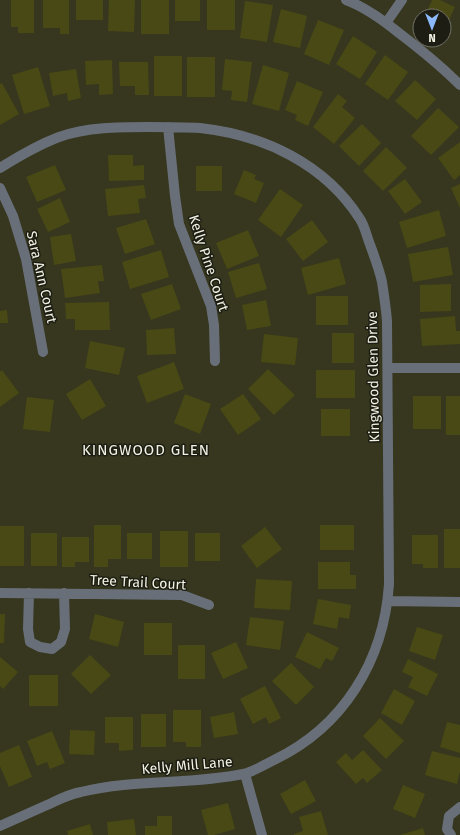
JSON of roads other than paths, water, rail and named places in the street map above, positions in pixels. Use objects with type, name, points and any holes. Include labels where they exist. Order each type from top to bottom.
[{"type":"street","points":[[386,23],[402,0]]},
{"type":"street","points":[[353,1],[386,23],[437,63],[460,85]]},
{"type":"street","name":"Kingwood Glen Drive","points":[[0,168],[33,148],[60,137],[87,130],[126,127],[205,129],[253,139],[284,152],[306,164],[349,202],[362,221],[382,282],[387,321],[388,601]]},
{"type":"street","name":"Kelly Pine Court","points":[[168,127],[179,224],[211,306],[214,325],[215,361]]},
{"type":"street","name":"Sara Ann Court","points":[[0,188],[13,216],[26,259],[43,352]]},
{"type":"street","points":[[388,368],[460,368]]},
{"type":"street","name":"Tree Trail Court","points":[[0,593],[182,595],[209,605]]},
{"type":"street","points":[[28,594],[28,629],[30,642],[40,647],[52,648],[62,642],[65,628],[64,593]]},
{"type":"street","points":[[388,601],[460,602]]},
{"type":"street","name":"Kelly Mill Lane","points":[[0,826],[80,792],[114,786],[203,781],[245,774],[293,750],[336,716],[350,698],[365,673],[384,623],[388,601]]},
{"type":"street","points":[[245,774],[262,835]]},
{"type":"street","points":[[451,835],[447,829],[449,816],[460,807]]},
{"type":"district","name":"KINGWOOD GLEN","points":[[146,450]]}]
